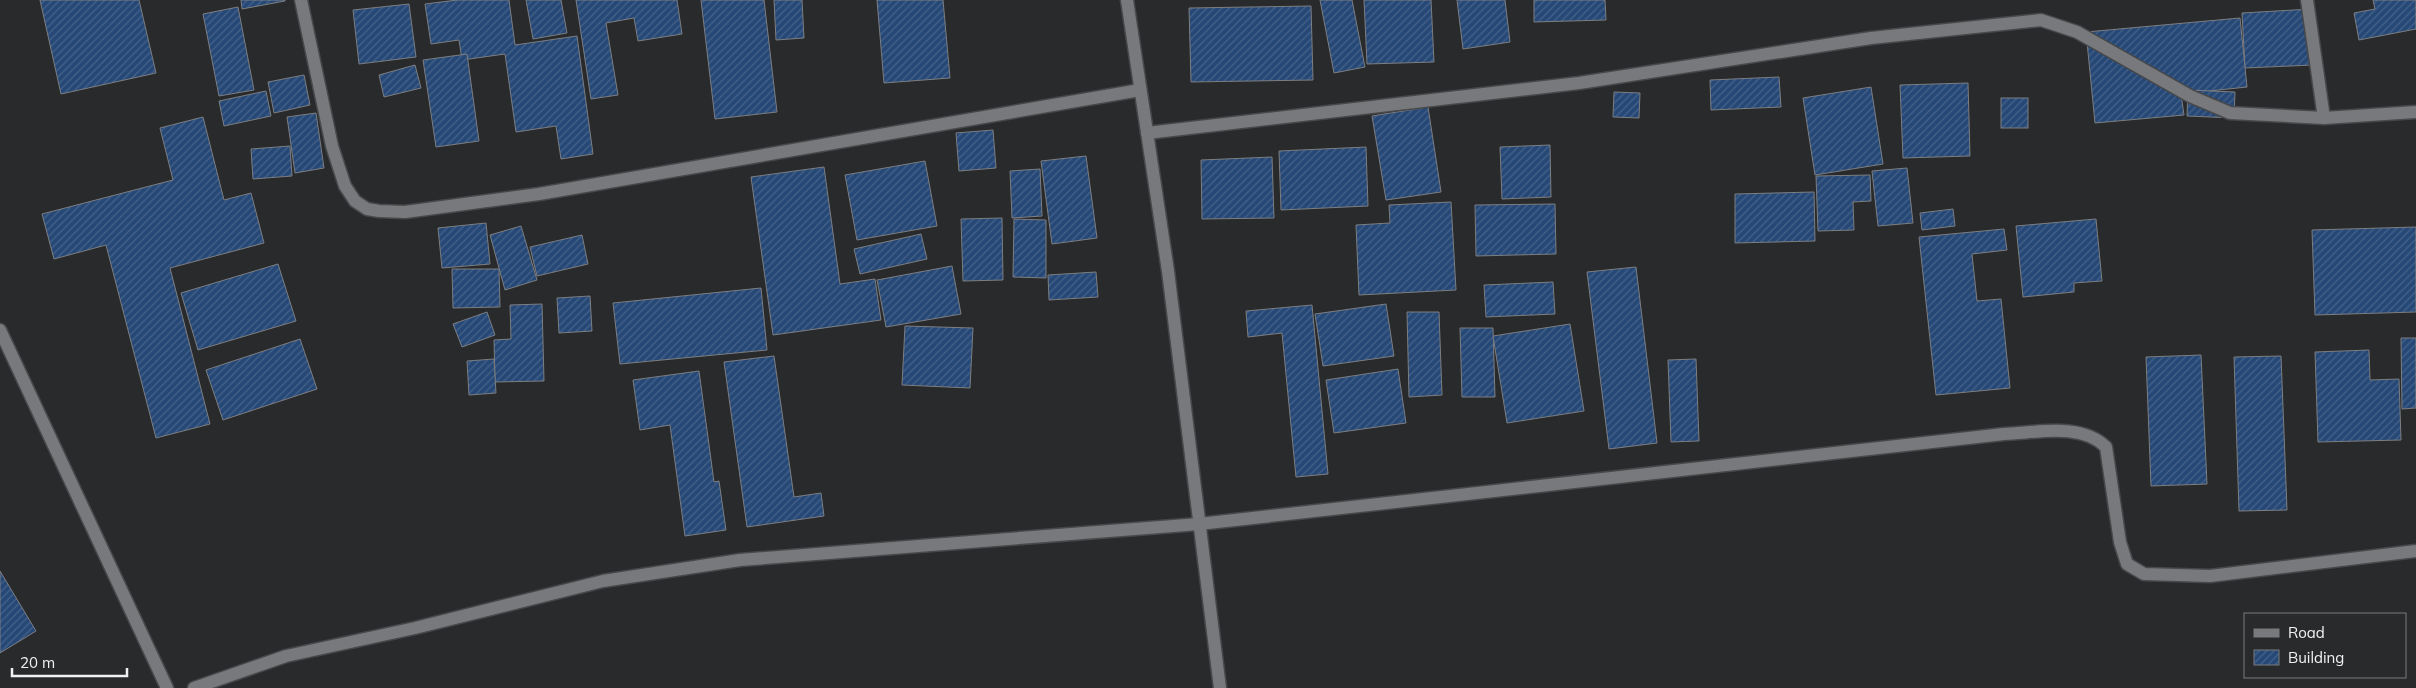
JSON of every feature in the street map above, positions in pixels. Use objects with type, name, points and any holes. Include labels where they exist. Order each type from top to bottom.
[{"type":"street","points":[[301,0],[332,146],[345,186],[355,201],[367,209],[379,211],[405,212],[538,194],[1140,90]]},
{"type":"street","points":[[1127,0],[1168,271],[1220,688]]},
{"type":"street","points":[[2307,0],[2324,118]]},
{"type":"street","points":[[1147,133],[1569,84],[1871,38],[2042,20],[2077,32],[2190,96],[2230,113],[2324,118],[2416,112]]},
{"type":"street","points":[[0,330],[167,688]]},
{"type":"street","points":[[194,688],[286,656],[415,628],[603,581],[740,560],[1199,524],[2004,434],[2067,431],[2093,436],[2106,447],[2120,542],[2126,564],[2144,574],[2210,576],[2416,551]]},
{"type":"building","points":[[40,0],[139,0],[156,73],[61,94]]},
{"type":"building","points":[[241,0],[285,0],[285,1],[242,9]]},
{"type":"building","points":[[457,0],[509,0],[515,45],[577,36],[593,154],[561,159],[556,126],[516,132],[505,54],[462,60],[459,40],[431,44],[425,4]]},
{"type":"building","points":[[526,0],[561,0],[567,33],[533,39]]},
{"type":"building","points":[[576,0],[677,0],[682,34],[638,41],[634,18],[606,23],[618,95],[591,99]]},
{"type":"building","points":[[701,0],[764,0],[777,112],[715,119]]},
{"type":"building","points":[[774,0],[802,0],[804,38],[776,40]]},
{"type":"building","points":[[877,0],[943,0],[950,78],[884,83]]},
{"type":"building","points":[[1320,0],[1352,0],[1365,67],[1334,73]]},
{"type":"building","points":[[1364,0],[1431,0],[1434,62],[1367,64]]},
{"type":"building","points":[[1457,0],[1505,0],[1510,42],[1463,49]]},
{"type":"building","points":[[1534,0],[1605,0],[1606,20],[1534,22]]},
{"type":"building","points":[[2373,0],[2416,0],[2416,29],[2359,40],[2354,13],[2375,9]]},
{"type":"building","points":[[409,4],[416,57],[359,64],[353,10]]},
{"type":"building","points":[[1311,6],[1313,80],[1191,82],[1189,8]]},
{"type":"building","points":[[238,7],[254,90],[219,96],[203,14]]},
{"type":"building","points":[[2311,9],[2313,65],[2245,68],[2242,13]]},
{"type":"building","points":[[2240,18],[2247,87],[2181,94],[2184,115],[2095,123],[2086,32]]},
{"type":"building","points":[[467,54],[479,141],[436,147],[423,60]]},
{"type":"building","points":[[415,65],[421,88],[384,97],[379,75]]},
{"type":"building","points":[[304,75],[310,105],[274,113],[268,82]]},
{"type":"building","points":[[1779,77],[1781,107],[1711,110],[1710,80]]},
{"type":"building","points":[[1968,83],[1970,156],[1903,158],[1900,85]]},
{"type":"building","points":[[1871,87],[1883,164],[1815,175],[1803,98]]},
{"type":"building","points":[[2188,90],[2235,92],[2234,118],[2187,116]]},
{"type":"building","points":[[266,91],[271,116],[224,126],[219,101]]},
{"type":"building","points":[[1614,92],[1640,93],[1639,118],[1613,117]]},
{"type":"building","points":[[2001,98],[2028,98],[2028,128],[2001,128]]},
{"type":"building","points":[[1428,107],[1441,192],[1386,200],[1372,116]]},
{"type":"building","points":[[316,113],[324,168],[295,173],[287,117]]},
{"type":"building","points":[[203,117],[224,200],[251,193],[264,243],[170,268],[210,424],[156,438],[106,245],[54,259],[42,214],[173,180],[160,128]]},
{"type":"building","points":[[993,130],[996,168],[959,171],[956,133]]},
{"type":"building","points":[[1550,145],[1551,197],[1502,199],[1500,147]]},
{"type":"building","points":[[290,146],[292,176],[253,179],[251,149]]},
{"type":"building","points":[[1366,147],[1368,206],[1281,210],[1279,151]]},
{"type":"building","points":[[1086,156],[1097,238],[1052,244],[1041,161]]},
{"type":"building","points":[[1272,157],[1274,218],[1202,219],[1201,160]]},
{"type":"building","points":[[925,161],[937,226],[857,240],[845,175]]},
{"type":"building","points":[[824,167],[840,284],[875,279],[881,320],[773,335],[751,177]]},
{"type":"building","points":[[1907,168],[1913,223],[1878,226],[1872,171]]},
{"type":"building","points":[[1040,169],[1042,216],[1012,218],[1010,171]]},
{"type":"building","points":[[1870,175],[1871,201],[1853,202],[1854,230],[1818,231],[1816,176]]},
{"type":"building","points":[[1814,192],[1815,241],[1735,243],[1735,194]]},
{"type":"building","points":[[1451,202],[1456,290],[1359,295],[1356,225],[1390,223],[1389,205]]},
{"type":"building","points":[[1555,204],[1556,254],[1476,256],[1475,205]]},
{"type":"building","points":[[1953,209],[1955,226],[1922,230],[1920,213]]},
{"type":"building","points":[[1002,218],[1003,280],[963,281],[961,219]]},
{"type":"building","points":[[1014,219],[1046,220],[1046,278],[1013,277]]},
{"type":"building","points":[[2096,219],[2102,281],[2074,283],[2074,292],[2023,297],[2016,226]]},
{"type":"building","points":[[486,223],[490,264],[442,268],[438,228]]},
{"type":"building","points":[[521,226],[537,280],[505,290],[490,235]]},
{"type":"building","points":[[2416,227],[2416,312],[2315,315],[2312,230]]},
{"type":"building","points":[[2004,229],[2007,250],[1972,254],[1977,301],[2001,299],[2010,388],[1936,395],[1919,237]]},
{"type":"building","points":[[921,234],[927,259],[860,274],[854,249]]},
{"type":"building","points":[[582,235],[588,264],[537,276],[530,247]]},
{"type":"building","points":[[278,264],[296,321],[198,350],[181,293]]},
{"type":"building","points":[[952,266],[961,314],[886,327],[877,280]]},
{"type":"building","points":[[1636,267],[1657,443],[1609,449],[1587,272]]},
{"type":"building","points":[[452,269],[499,269],[500,307],[453,308]]},
{"type":"building","points":[[1096,272],[1098,297],[1049,300],[1048,275]]},
{"type":"building","points":[[1553,282],[1555,314],[1486,317],[1484,285]]},
{"type":"building","points":[[761,288],[767,350],[620,364],[613,303]]},
{"type":"building","points":[[590,296],[592,331],[559,333],[557,298]]},
{"type":"building","points":[[542,304],[544,381],[495,382],[494,340],[511,339],[510,305]]},
{"type":"building","points":[[1386,304],[1394,356],[1323,366],[1315,314]]},
{"type":"building","points":[[1312,305],[1328,474],[1296,477],[1282,333],[1248,337],[1246,311]]},
{"type":"building","points":[[487,312],[495,335],[462,347],[453,324]]},
{"type":"building","points":[[1407,312],[1439,312],[1442,395],[1409,397]]},
{"type":"building","points":[[1570,324],[1584,411],[1507,423],[1493,336]]},
{"type":"building","points":[[905,326],[973,328],[970,388],[902,385]]},
{"type":"building","points":[[1460,328],[1493,328],[1495,397],[1462,397]]},
{"type":"building","points":[[2401,338],[2416,338],[2416,408],[2402,409]]},
{"type":"building","points":[[300,339],[317,389],[223,420],[206,370]]},
{"type":"building","points":[[2369,350],[2370,380],[2399,379],[2401,440],[2318,442],[2315,352]]},
{"type":"building","points":[[2201,355],[2207,484],[2151,486],[2146,357]]},
{"type":"building","points":[[774,356],[794,497],[821,493],[824,516],[747,527],[724,362]]},
{"type":"building","points":[[2281,356],[2287,510],[2239,511],[2234,357]]},
{"type":"building","points":[[494,359],[496,393],[469,395],[467,361]]},
{"type":"building","points":[[1696,359],[1699,441],[1671,442],[1668,360]]},
{"type":"building","points":[[1398,369],[1406,423],[1334,433],[1326,380]]},
{"type":"building","points":[[699,371],[714,482],[719,481],[726,530],[685,536],[670,425],[640,430],[633,380]]},
{"type":"building","points":[[0,571],[36,631],[0,653]]}]
